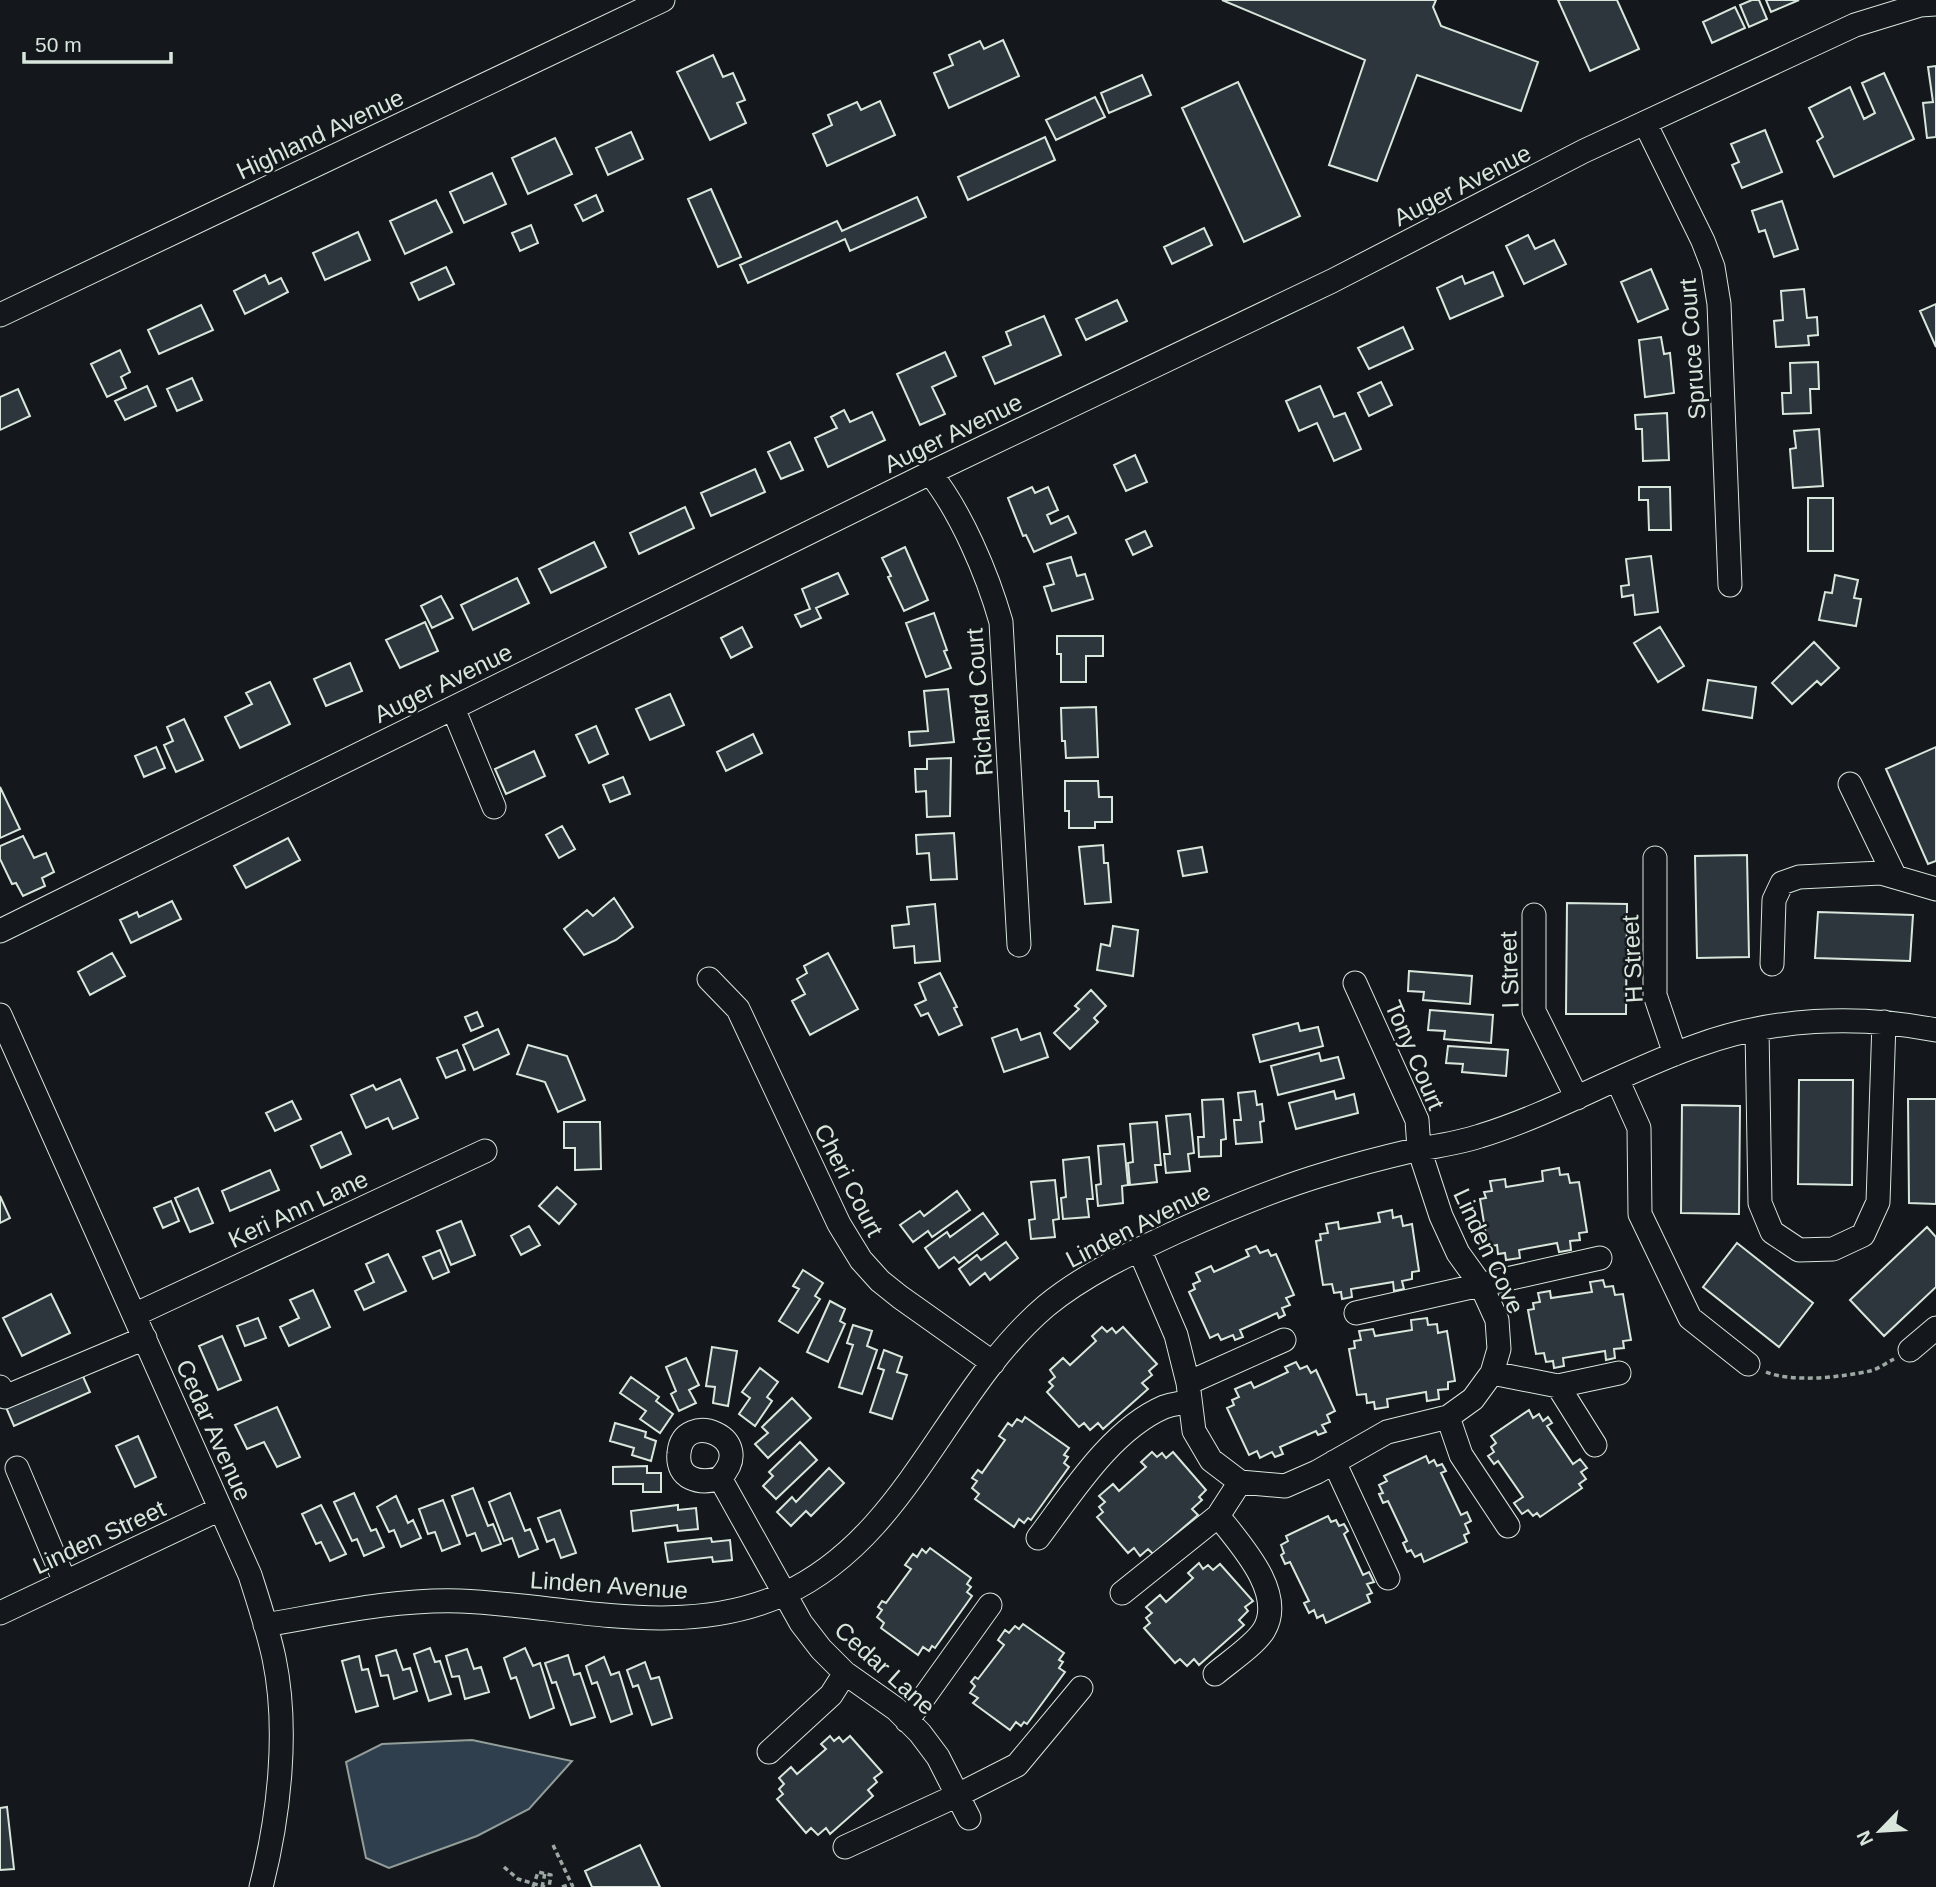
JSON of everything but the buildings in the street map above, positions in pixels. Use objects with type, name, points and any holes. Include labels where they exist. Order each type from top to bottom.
[{"type":"street","name":"Highland Avenue","points":[[0,315],[663,0]]},
{"type":"street","name":"Auger Avenue","points":[[0,931],[930,473],[1332,281],[1584,151],[1855,25],[1920,5],[1936,4]]},
{"type":"street","name":"Spruce Court","points":[[1646,123],[1713,267],[1719,304],[1730,585]]},
{"type":"street","name":"Richard Court","points":[[930,473],[947,495],[987,580],[1001,622],[1020,945]]},
{"type":"street","points":[[453,708],[494,807]]},
{"type":"street","points":[[1850,784],[1895,877]]},
{"type":"street","name":"H Street","points":[[1655,858],[1655,995],[1675,1054]]},
{"type":"street","points":[[1772,964],[1774,900],[1782,883],[1798,877],[1881,873],[1936,889]]},
{"type":"street","name":"I Street","points":[[1534,915],[1534,1011],[1577,1098]]},
{"type":"street","name":"Cheri Court","points":[[709,979],[738,1009],[839,1224],[861,1260],[880,1281],[900,1297],[993,1363]]},
{"type":"street","name":"Tony Court","points":[[1355,983],[1417,1119],[1419,1149]]},
{"type":"street","name":"Cedar Avenue","points":[[0,1016],[250,1575],[265,1625],[275,1671],[282,1753],[277,1800],[261,1887]]},
{"type":"street","name":"Linden Avenue","points":[[265,1625],[354,1608],[405,1602],[456,1601],[647,1618],[722,1614],[757,1605],[785,1594],[846,1555],[871,1530],[1017,1334],[1046,1306],[1079,1282],[1139,1249],[1265,1194],[1324,1174],[1419,1149],[1475,1138],[1525,1121],[1697,1045],[1757,1029],[1828,1020],[1884,1022],[1936,1030]]},
{"type":"street","points":[[1757,1029],[1760,1203],[1772,1231],[1799,1250],[1833,1249],[1863,1235],[1878,1202],[1884,1022]]},
{"type":"street","points":[[1617,1079],[1639,1128],[1640,1214],[1690,1318],[1748,1364]]},
{"type":"street","name":"Linden Cove","points":[[1240,1482],[1285,1486],[1317,1472],[1387,1432],[1448,1417],[1473,1399],[1493,1373],[1499,1349],[1497,1320],[1481,1285],[1458,1253],[1441,1216],[1419,1149]]},
{"type":"street","name":"Keri Ann Lane","points":[[134,1315],[485,1151]]},
{"type":"street","points":[[1122,1593],[1218,1516],[1240,1482],[1211,1461],[1194,1431],[1189,1392],[1175,1335],[1139,1249]]},
{"type":"street","points":[[1356,1313],[1600,1258]]},
{"type":"street","points":[[1910,1350],[1936,1328]]},
{"type":"street","points":[[0,1387],[5,1397],[145,1338]]},
{"type":"street","points":[[1038,1538],[1094,1462],[1141,1420],[1284,1340]]},
{"type":"street","points":[[1493,1373],[1558,1386],[1619,1373]]},
{"type":"street","points":[[1558,1386],[1595,1445]]},
{"type":"street","points":[[1448,1417],[1461,1455],[1508,1526]]},
{"type":"street","points":[[1334,1462],[1388,1578]]},
{"type":"street","points":[[17,1468],[65,1582]]},
{"type":"street","name":"Cedar Lane","points":[[720,1478],[807,1632],[845,1673],[896,1709],[907,1721],[938,1757],[969,1818]]},
{"type":"street","name":"Linden Street","points":[[0,1613],[220,1509]]},
{"type":"street","points":[[1215,1674],[1262,1633],[1270,1618],[1270,1598],[1249,1554],[1218,1516]]},
{"type":"street","points":[[907,1721],[990,1605]]},
{"type":"street","points":[[769,1752],[831,1695],[845,1673]]},
{"type":"street","points":[[845,1847],[1017,1765],[1081,1688]]},
{"type":"path","points":[[1748,1364],[1780,1377],[1823,1377],[1872,1371],[1910,1350]]},
{"type":"path","points":[[553,1845],[572,1885],[562,1887]]},
{"type":"path","points":[[504,1867],[518,1879],[533,1885],[545,1887],[545,1873],[538,1872],[533,1885]]},
{"type":"water","points":[[472,1740],[572,1761],[529,1809],[477,1836],[389,1868],[366,1858],[346,1762],[382,1744]]}]
